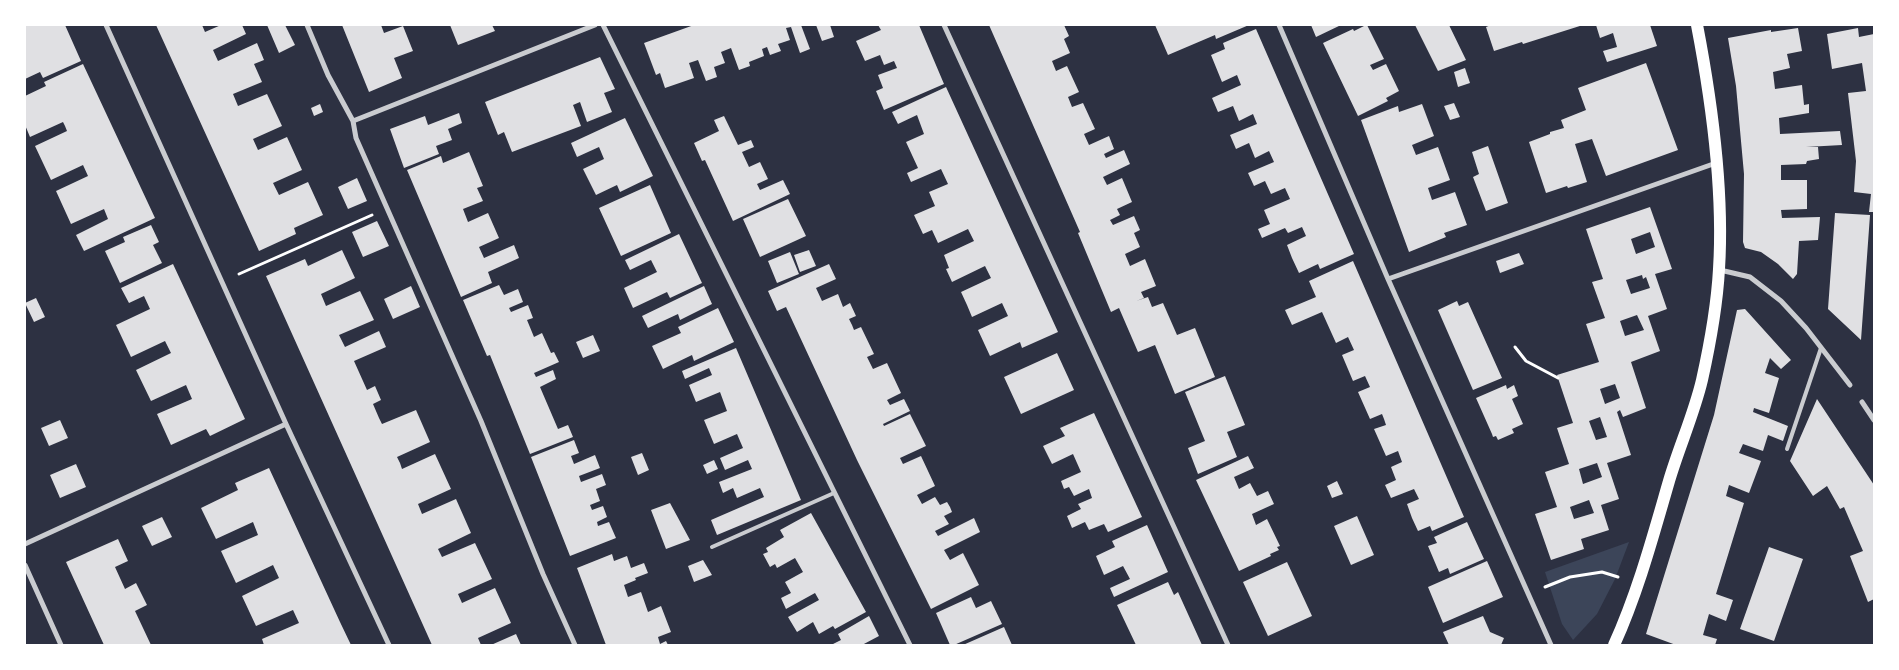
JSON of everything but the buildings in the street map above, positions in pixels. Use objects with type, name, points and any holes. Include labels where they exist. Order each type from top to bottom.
[{"type":"main road","points":[[1614,645],[1630,608],[1680,446],[1702,382],[1716,304],[1720,236],[1716,163],[1711,99],[1697,25]]},
{"type":"street","points":[[106,25],[286,424],[389,645]]},
{"type":"street","points":[[307,25],[328,75],[353,121],[356,138],[481,421],[543,574],[575,645]]},
{"type":"street","points":[[353,121],[595,25]]},
{"type":"street","points":[[603,25],[910,645]]},
{"type":"street","points":[[944,25],[1228,645]]},
{"type":"street","points":[[1279,25],[1388,279],[1551,645]]},
{"type":"street","points":[[1388,279],[1716,163]]},
{"type":"street","points":[[1719,270],[1750,277],[1781,301],[1800,321],[1850,385]]},
{"type":"street","points":[[1862,402],[1874,420]]},
{"type":"street","points":[[25,544],[286,424]]},
{"type":"street","points":[[25,565],[61,645]]},
{"type":"lane","points":[[1786,448],[1822,348]]},
{"type":"lane","points":[[712,547],[834,493]]},
{"type":"path","points":[[222,282],[387,209]]},
{"type":"path","points":[[1515,347],[1526,361],[1558,378]]},
{"type":"path","points":[[1528,593],[1570,577],[1602,572],[1638,584]]},
{"type":"shaded area","points":[[1629,542],[1615,579],[1597,614],[1573,640],[1562,624],[1545,572]]}]
